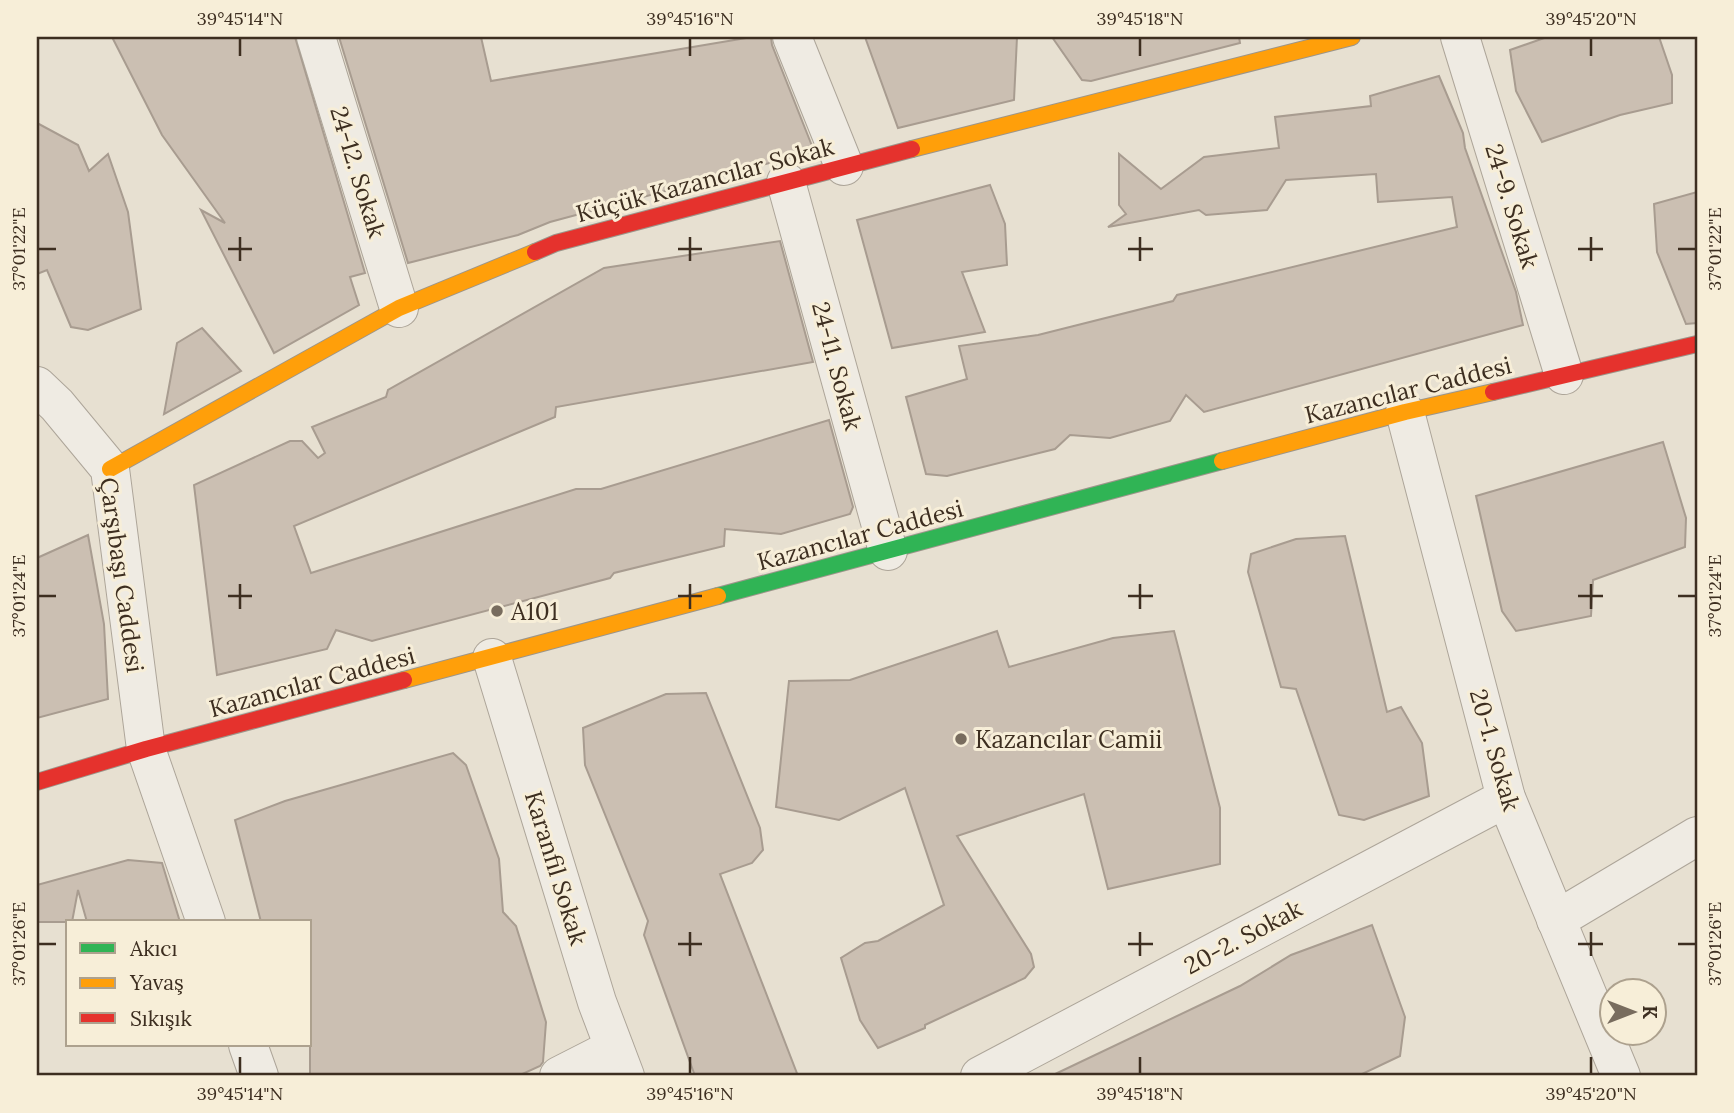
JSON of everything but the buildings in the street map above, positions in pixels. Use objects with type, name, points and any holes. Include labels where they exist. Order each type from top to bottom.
[{"type":"main road","name":"Küçük Kazancılar Sokak","points":[[110,469],[399,308],[556,243],[1333,39]]},
{"type":"main road","name":"Kazancılar Caddesi","points":[[37,782],[146,749],[1405,412],[1697,344]]},
{"type":"street","name":"24-12. Sokak","points":[[316,37],[399,308]]},
{"type":"street","points":[[792,37],[844,166]]},
{"type":"street","name":"24-9. Sokak","points":[[1460,37],[1564,376]]},
{"type":"street","name":"24-11. Sokak","points":[[786,182],[888,551]]},
{"type":"street","name":"Çarşıbaşı Caddesi","points":[[37,386],[57,405],[110,469],[146,749],[205,920]]},
{"type":"street","name":"20-1. Sokak","points":[[1405,412],[1506,798],[1622,1076]]},
{"type":"street","name":"Karanfil Sokak","points":[[492,657],[597,1002],[620,1062]]},
{"type":"street","name":"20-2. Sokak","points":[[979,1076],[1506,798]]},
{"type":"street","points":[[1556,920],[1697,836]]},
{"type":"street","points":[[248,1046],[259,1076]]},
{"type":"street","points":[[559,1076],[620,1062]]},
{"type":"traffic: fast","points":[[718,596],[1222,461]]},
{"type":"traffic: slow","points":[[912,149],[1352,37]]},
{"type":"traffic: slow","points":[[110,469],[399,308],[535,252]]},
{"type":"traffic: slow","points":[[1222,461],[1405,412],[1493,392]]},
{"type":"traffic: slow","points":[[404,680],[718,596]]},
{"type":"traffic: jam","points":[[535,252],[556,243],[912,149]]},
{"type":"traffic: jam","points":[[1493,392],[1697,344]]},
{"type":"traffic: jam","points":[[37,782],[146,749],[404,680]]},
{"type":"place","name":"A101","points":[[497,611]]},
{"type":"place","name":"Kazancılar Camii","points":[[961,739]]}]
